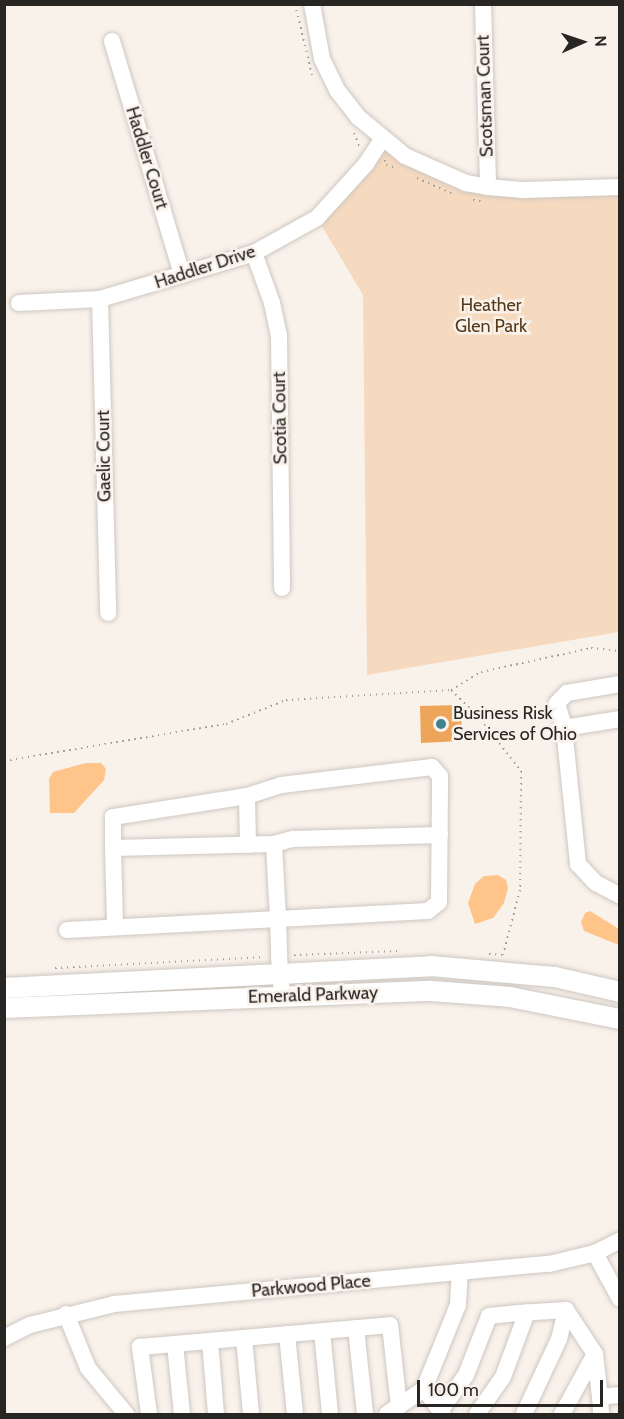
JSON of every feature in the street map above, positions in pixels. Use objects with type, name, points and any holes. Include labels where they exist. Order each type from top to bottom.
[{"type":"main road","name":"Emerald Parkway","points":[[4,988],[281,971],[431,966],[555,977],[620,992]]},
{"type":"main road","name":"Emerald Parkway","points":[[4,1008],[282,996],[473,993],[620,1019]]},
{"type":"street","points":[[312,4],[322,59],[337,90],[358,117],[405,156],[431,170],[488,187],[524,190],[620,188]]},
{"type":"street","name":"Scotsman Court","points":[[483,4],[488,187]]},
{"type":"street","name":"Haddler Court","points":[[112,41],[183,275]]},
{"type":"street","name":"Haddler Drive","points":[[19,303],[100,299],[254,253],[317,218],[366,165],[383,138]]},
{"type":"street","name":"Scotia Court","points":[[254,253],[272,303],[279,336],[282,588]]},
{"type":"street","name":"Gaelic Court","points":[[100,299],[108,613]]},
{"type":"street","points":[[620,684],[561,697],[557,703],[564,728],[578,864],[596,883],[620,896]]},
{"type":"street","points":[[564,728],[620,719]]},
{"type":"street","points":[[67,930],[428,911],[439,902],[440,776],[432,767],[281,785],[247,796],[112,817],[115,927]]},
{"type":"street","points":[[247,796],[248,845]]},
{"type":"street","points":[[113,848],[274,844],[293,839],[440,835]]},
{"type":"street","points":[[274,844],[282,996]]},
{"type":"street","name":"Parkwood Place","points":[[4,1338],[66,1314],[114,1304],[549,1264],[595,1252],[620,1240]]},
{"type":"street","points":[[595,1252],[620,1299]]},
{"type":"street","points":[[393,1411],[424,1389],[458,1305],[460,1272]]},
{"type":"street","points":[[424,1389],[441,1413],[466,1375],[489,1316],[566,1310]]},
{"type":"street","points":[[566,1310],[595,1354],[601,1414]]},
{"type":"street","points":[[524,1414],[559,1339],[566,1310]]},
{"type":"street","points":[[477,1414],[503,1377],[527,1312]]},
{"type":"street","points":[[66,1314],[88,1368],[126,1414]]},
{"type":"street","points":[[149,1414],[140,1347],[390,1324],[393,1411]]},
{"type":"street","points":[[356,1328],[365,1414]]},
{"type":"street","points":[[322,1331],[330,1414]]},
{"type":"street","points":[[287,1334],[295,1414]]},
{"type":"street","points":[[244,1338],[251,1414]]},
{"type":"street","points":[[210,1341],[216,1414]]},
{"type":"street","points":[[175,1344],[182,1414]]},
{"type":"street","points":[[562,1414],[595,1354]]},
{"type":"street","points":[[600,1397],[620,1395]]},
{"type":"path","points":[[4,761],[226,724],[286,700],[452,690],[480,672],[591,648],[620,651]]},
{"type":"path","points":[[452,690],[477,715],[521,771],[520,890],[503,955]]},
{"type":"green space","name":"Heather Glen Park","points":[[383,138],[466,183],[619,187],[619,632],[367,675],[363,295],[317,218]]},
{"type":"shaded area","points":[[86,763],[101,763],[106,769],[104,780],[74,813],[50,813],[49,779],[53,772]]},
{"type":"shaded area","points":[[498,875],[506,880],[508,888],[504,903],[493,918],[475,924],[468,903],[475,884],[484,876]]},
{"type":"shaded area","points":[[590,911],[619,929],[619,945],[584,931],[581,922],[585,913]]},
{"type":"building","name":"Business Risk Services of Ohio","points":[[461,705],[462,741],[421,743],[420,706]]},
{"type":"place","name":"Business Risk Services of Ohio","points":[[441,724]]}]
